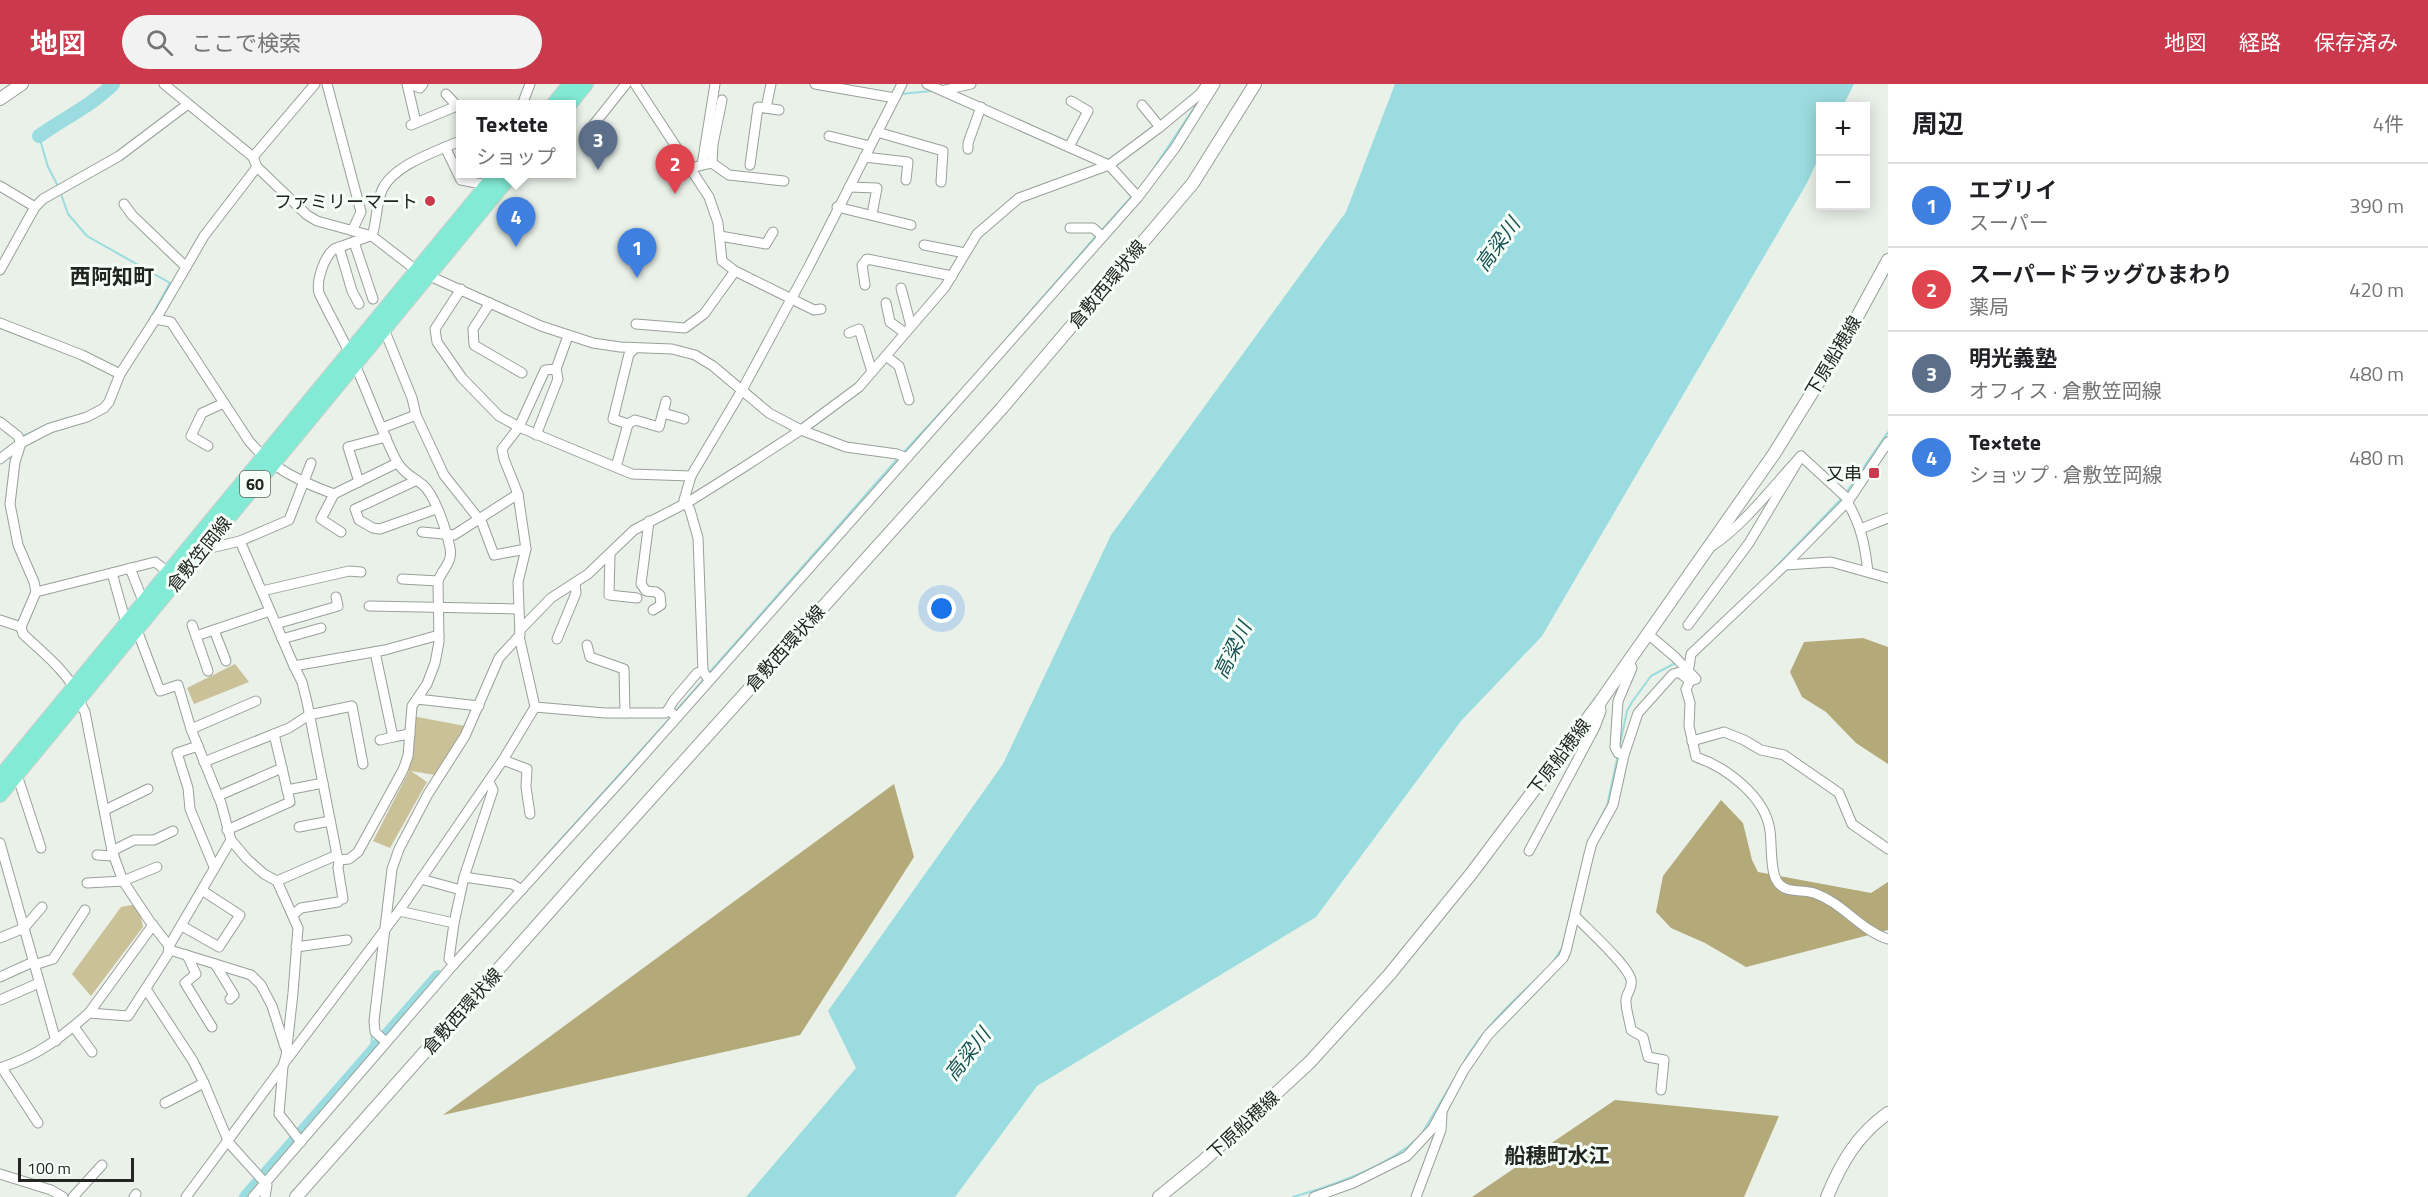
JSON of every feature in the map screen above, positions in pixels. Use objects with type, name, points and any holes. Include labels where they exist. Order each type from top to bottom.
[{"type":"main road","points":[[0,99],[22,84]]},
{"type":"main road","points":[[557,100],[570,84]]},
{"type":"main road","points":[[573,100],[586,84]]},
{"type":"main road","name":"倉敷西環状線","points":[[296,1197],[1002,408],[1193,183],[1255,84]]},
{"type":"main road","name":"倉敷笠岡線","points":[[0,795],[78,702],[132,626],[172,576],[423,272],[508,178]]},
{"type":"main road","name":"倉敷笠岡線","points":[[352,358],[384,329],[492,179]]},
{"type":"main road","name":"下原船穂線","points":[[1159,1197],[1202,1162],[1310,1062],[1389,975],[1471,874],[1600,702],[1774,454],[1844,341],[1888,260]]},
{"type":"main road","name":"倉敷笠岡線","points":[[0,777],[74,687],[132,626],[143,601],[172,576]]},
{"type":"main road","points":[[1827,1197],[1838,1171],[1856,1143],[1868,1129],[1888,1113]]},
{"type":"street","points":[[164,84],[253,157],[257,167],[307,215],[317,221],[372,236],[423,272],[568,336],[593,343],[672,350],[695,355],[712,366],[769,413],[801,430],[846,447],[903,456]]},
{"type":"street","points":[[253,157],[315,84]]},
{"type":"street","points":[[327,84],[361,212],[352,231]]},
{"type":"street","points":[[423,84],[420,88],[408,84],[413,122],[456,108]]},
{"type":"street","points":[[524,100],[530,84]]},
{"type":"street","points":[[586,133],[626,84]]},
{"type":"street","points":[[635,84],[702,165],[729,176],[784,181]]},
{"type":"street","points":[[715,84],[702,165],[718,223],[722,261],[735,271],[794,298],[814,310],[821,309]]},
{"type":"street","points":[[766,108],[771,84]]},
{"type":"street","points":[[815,84],[838,86],[895,98]]},
{"type":"street","points":[[706,676],[698,538],[690,510],[685,502],[685,494],[691,476],[743,391],[794,298],[902,84]]},
{"type":"street","points":[[927,84],[945,90],[1109,165],[1136,195]]},
{"type":"street","points":[[945,90],[971,84]]},
{"type":"street","points":[[383,1040],[375,1032],[374,1022],[394,860],[428,794],[465,736],[499,658],[520,633],[551,598],[575,585],[610,558],[634,530],[685,502],[801,430],[859,387],[932,304],[977,234],[1019,198],[1109,165],[1212,84]]},
{"type":"street","points":[[253,1197],[263,1180],[383,1040],[1136,195],[1175,148],[1212,84]]},
{"type":"street","points":[[446,94],[456,104]]},
{"type":"street","points":[[702,165],[713,144],[722,100]]},
{"type":"street","points":[[1069,147],[1088,111],[1071,101]]},
{"type":"street","points":[[0,270],[35,207],[43,199],[119,156],[188,104]]},
{"type":"street","points":[[1142,105],[1160,127]]},
{"type":"street","points":[[750,165],[758,107],[778,110]]},
{"type":"street","points":[[968,148],[981,107]]},
{"type":"street","points":[[878,132],[943,151],[940,182]]},
{"type":"street","points":[[829,136],[870,146]]},
{"type":"street","points":[[372,236],[382,189],[402,168],[418,158],[456,143]]},
{"type":"street","points":[[713,144],[723,147]]},
{"type":"street","points":[[445,147],[456,170]]},
{"type":"street","points":[[864,157],[908,162],[906,180]]},
{"type":"street","points":[[0,459],[21,443],[50,428],[87,417],[104,408],[109,402],[120,374],[204,236],[257,167]]},
{"type":"street","points":[[460,178],[461,180],[492,179]]},
{"type":"street","points":[[0,186],[35,207]]},
{"type":"street","points":[[849,187],[878,188],[873,209]]},
{"type":"street","points":[[124,204],[132,215],[186,267]]},
{"type":"street","points":[[839,208],[911,225]]},
{"type":"street","points":[[1071,228],[1093,228],[1100,235]]},
{"type":"street","points":[[720,236],[766,244],[773,232]]},
{"type":"street","points":[[277,881],[338,858],[349,859],[358,852],[403,770],[408,756],[412,706],[427,684],[435,663],[438,635],[438,580],[450,562],[446,535],[432,496],[397,463],[352,358],[317,286],[329,253],[339,247],[372,236]]},
{"type":"street","points":[[354,242],[373,299]]},
{"type":"street","points":[[924,245],[966,253]]},
{"type":"street","points":[[339,247],[352,291],[359,304]]},
{"type":"street","points":[[865,285],[862,265],[867,259],[952,276]]},
{"type":"street","points":[[636,324],[685,328],[704,314],[735,271]]},
{"type":"street","points":[[901,288],[908,329]]},
{"type":"street","points":[[461,289],[435,329],[437,342],[462,378],[499,416],[519,428],[632,474],[691,476]]},
{"type":"street","points":[[490,303],[473,328],[474,345],[522,373]]},
{"type":"street","points":[[886,303],[890,322],[908,329]]},
{"type":"street","points":[[155,319],[171,322],[224,403],[268,460],[303,483],[334,494]]},
{"type":"street","points":[[0,323],[71,351],[120,374]]},
{"type":"street","points":[[384,329],[412,398],[416,415],[444,475],[482,523],[494,555],[526,549]]},
{"type":"street","points":[[849,333],[859,329],[872,372]]},
{"type":"street","points":[[536,435],[558,379],[556,369],[568,336]]},
{"type":"street","points":[[628,424],[613,419],[629,354],[635,348]]},
{"type":"street","points":[[886,356],[899,366],[909,400]]},
{"type":"street","points":[[186,1197],[229,1143],[285,1061],[399,911],[489,782],[535,707],[520,633],[518,609],[518,582],[526,549],[519,494],[502,449],[519,428],[545,370],[556,369]]},
{"type":"street","points":[[616,468],[628,424],[635,420],[659,427],[666,401]]},
{"type":"street","points":[[208,446],[191,436],[202,413],[224,403]]},
{"type":"street","points":[[663,413],[684,419]]},
{"type":"street","points":[[359,482],[348,447],[384,433],[416,415]]},
{"type":"street","points":[[0,422],[18,436],[21,443],[15,462],[10,504],[18,545],[36,592],[21,627],[23,634],[54,663],[74,687],[78,702],[85,712],[113,853],[123,881],[170,948],[251,975],[261,985],[272,1006],[285,1061]]},
{"type":"street","points":[[1314,1197],[1353,1183],[1407,1156],[1433,1128],[1464,1070],[1488,1035],[1563,958],[1589,854],[1613,805],[1621,754],[1643,705],[1691,654],[1785,565],[1846,498],[1888,442]]},
{"type":"street","points":[[1710,548],[1721,540],[1801,456]]},
{"type":"street","points":[[1801,456],[1846,498],[1856,515],[1868,572]]},
{"type":"street","points":[[1688,625],[1749,543],[1801,456]]},
{"type":"street","points":[[202,540],[215,547],[240,541],[289,520],[311,463]]},
{"type":"street","points":[[341,532],[321,519],[334,494],[397,463]]},
{"type":"street","points":[[415,481],[356,510],[359,520],[373,528],[380,529],[436,508]]},
{"type":"street","points":[[422,532],[454,535],[519,494]]},
{"type":"street","points":[[1860,529],[1888,518]]},
{"type":"street","points":[[649,523],[641,584],[646,591],[660,595],[661,605],[653,610]]},
{"type":"street","points":[[240,541],[302,682],[338,858],[340,900],[301,908],[295,914]]},
{"type":"street","points":[[610,558],[609,595],[637,598]]},
{"type":"street","points":[[36,592],[155,562],[172,576]]},
{"type":"street","points":[[1785,565],[1831,562],[1888,578]]},
{"type":"street","points":[[130,568],[143,601]]},
{"type":"street","points":[[262,591],[349,571],[362,572]]},
{"type":"street","points":[[112,573],[160,691],[178,685],[191,729],[218,796],[231,840],[247,859],[264,874],[277,881],[295,914],[299,947],[279,1114],[298,1139]]},
{"type":"street","points":[[402,579],[438,580]]},
{"type":"street","points":[[557,639],[576,593],[575,585]]},
{"type":"street","points":[[276,624],[339,606],[336,597]]},
{"type":"street","points":[[369,606],[518,609]]},
{"type":"street","points":[[196,636],[270,611]]},
{"type":"street","points":[[0,620],[21,627]]},
{"type":"street","points":[[192,626],[208,671]]},
{"type":"street","points":[[282,639],[321,628]]},
{"type":"street","points":[[214,630],[226,661]]},
{"type":"street","points":[[1648,634],[1682,666],[1690,681],[1686,689],[1690,703],[1689,726],[1696,757],[1722,768],[1735,778],[1765,814],[1770,828],[1775,880],[1783,888],[1813,893],[1836,903],[1878,936],[1888,939]]},
{"type":"street","points":[[294,666],[375,652],[438,635]]},
{"type":"street","points":[[587,645],[590,657],[624,669],[625,713]]},
{"type":"street","points":[[375,652],[393,737]]},
{"type":"street","points":[[1621,754],[1615,747],[1618,701],[1632,668],[1628,660]]},
{"type":"street","points":[[673,713],[674,700],[698,673],[706,676]]},
{"type":"street","points":[[417,699],[477,706]]},
{"type":"street","points":[[191,729],[256,701]]},
{"type":"street","points":[[1529,851],[1595,727],[1602,711],[1600,702]]},
{"type":"street","points":[[204,762],[289,728],[309,715],[352,705],[363,764]]},
{"type":"street","points":[[535,707],[625,713],[673,713]]},
{"type":"street","points":[[1692,741],[1724,732],[1761,750],[1784,755],[1839,793],[1852,824],[1888,849]]},
{"type":"street","points":[[227,830],[290,802],[274,734]]},
{"type":"street","points":[[380,740],[410,734]]},
{"type":"street","points":[[198,746],[177,753],[188,788],[190,809],[214,867]]},
{"type":"street","points":[[503,760],[527,769],[526,787],[530,814]]},
{"type":"street","points":[[218,796],[282,768]]},
{"type":"street","points":[[17,775],[41,848]]},
{"type":"street","points":[[452,962],[454,923],[464,877],[493,790],[489,782]]},
{"type":"street","points":[[287,790],[323,783]]},
{"type":"street","points":[[105,810],[148,789]]},
{"type":"street","points":[[299,827],[330,821]]},
{"type":"street","points":[[97,855],[113,853],[134,840],[154,840],[173,831]]},
{"type":"street","points":[[89,1013],[128,1016],[170,948],[231,840]]},
{"type":"street","points":[[0,843],[56,1041]]},
{"type":"street","points":[[87,883],[123,881],[157,867]]},
{"type":"street","points":[[464,877],[519,888]]},
{"type":"street","points":[[421,879],[461,890]]},
{"type":"street","points":[[182,926],[219,948],[240,915],[203,891]]},
{"type":"street","points":[[0,938],[24,928],[42,907]]},
{"type":"street","points":[[0,977],[53,959],[86,910]]},
{"type":"street","points":[[399,911],[454,923]]},
{"type":"street","points":[[1575,916],[1622,963],[1630,975],[1632,986],[1625,999],[1631,1030],[1643,1037],[1648,1057],[1664,1060],[1661,1090]]},
{"type":"street","points":[[38,1123],[1,1068],[44,1049],[89,1013],[153,926]]},
{"type":"street","points":[[299,947],[347,940]]},
{"type":"street","points":[[187,955],[196,974],[186,983],[212,1027]]},
{"type":"street","points":[[215,964],[234,995],[230,999]]},
{"type":"street","points":[[0,1000],[39,983]]},
{"type":"street","points":[[146,989],[193,1061],[229,1143],[263,1180],[267,1188],[265,1197]]},
{"type":"street","points":[[74,1027],[92,1052]]},
{"type":"street","points":[[165,1103],[204,1083]]},
{"type":"street","points":[[1416,1197],[1441,1130],[1442,1113]]},
{"type":"street","points":[[73,1197],[102,1165]]},
{"type":"street","points":[[0,1174],[51,1190],[63,1197]]},
{"type":"shaded area","points":[[1863,638],[1888,647],[1888,764],[1856,743],[1826,712],[1802,697],[1790,672],[1804,642]]},
{"type":"shaded area","points":[[235,664],[249,682],[194,704],[187,688]]},
{"type":"shaded area","points":[[412,716],[465,726],[435,775],[411,771],[427,782],[390,848],[373,841],[409,771],[402,769]]},
{"type":"shaded area","points":[[894,784],[914,857],[800,1035],[443,1115]]},
{"type":"shaded area","points":[[1721,800],[1743,823],[1752,860],[1758,872],[1871,893],[1888,882],[1888,930],[1746,967],[1705,943],[1671,928],[1656,912],[1663,876]]},
{"type":"shaded area","points":[[138,904],[143,927],[91,996],[72,974],[121,907]]},
{"type":"shaded area","points":[[1615,1100],[1779,1116],[1744,1197],[1472,1197]]},
{"type":"water","name":"高梁川","points":[[1395,84],[1854,84],[1845,102],[1816,102],[1816,164],[1807,183],[1542,636],[1461,721],[1316,917],[1037,1086],[955,1197],[746,1197],[856,1068],[828,1011],[1003,764],[1111,535],[1346,212]]},
{"type":"waterway","points":[[39,136],[87,105],[113,84]]},
{"type":"waterway","points":[[901,94],[931,91]]},
{"type":"waterway","points":[[1150,174],[1200,99]]},
{"type":"waterway","points":[[39,136],[48,167],[59,188]]},
{"type":"waterway","points":[[61,194],[68,214],[87,236],[170,283],[149,321]]},
{"type":"waterway","points":[[1101,231],[1133,195]]},
{"type":"waterway","points":[[1008,337],[1097,235]]},
{"type":"waterway","points":[[903,453],[955,397]]},
{"type":"waterway","points":[[23,436],[56,422]]},
{"type":"waterway","points":[[1846,493],[1888,432]]},
{"type":"waterway","points":[[709,673],[899,457]]},
{"type":"waterway","points":[[1770,573],[1843,497]]},
{"type":"waterway","points":[[1619,749],[1627,711],[1632,702],[1651,676],[1677,662]]},
{"type":"waterway","points":[[675,712],[705,678]]},
{"type":"waterway","points":[[545,857],[672,716]]},
{"type":"waterway","points":[[1592,834],[1607,806],[1618,755]]},
{"type":"waterway","points":[[1553,962],[1562,948],[1589,839]]},
{"type":"waterway","points":[[1465,1060],[1491,1024],[1545,971]]},
{"type":"waterway","points":[[246,1197],[438,977]]},
{"type":"waterway","points":[[371,1052],[372,1034]]},
{"type":"waterway","points":[[1421,1135],[1452,1083]]},
{"type":"waterway","points":[[1293,1197],[1341,1181],[1375,1166],[1391,1158],[1417,1139]]},
{"type":"place","name":"明光義塾","points":[[598,170]]},
{"type":"place","name":"スーパードラッグひまわり","points":[[675,194]]},
{"type":"place","name":"ファミリーマート","points":[[430,201]]},
{"type":"place","name":"Te×tete","points":[[516,247]]},
{"type":"place","name":"エブリイ","points":[[637,278]]},
{"type":"place","name":"又串","points":[[1874,473]]},
{"type":"district","name":"西阿知町","points":[[112,276]]},
{"type":"district","name":"船穂町水江","points":[[1557,1155]]}]
